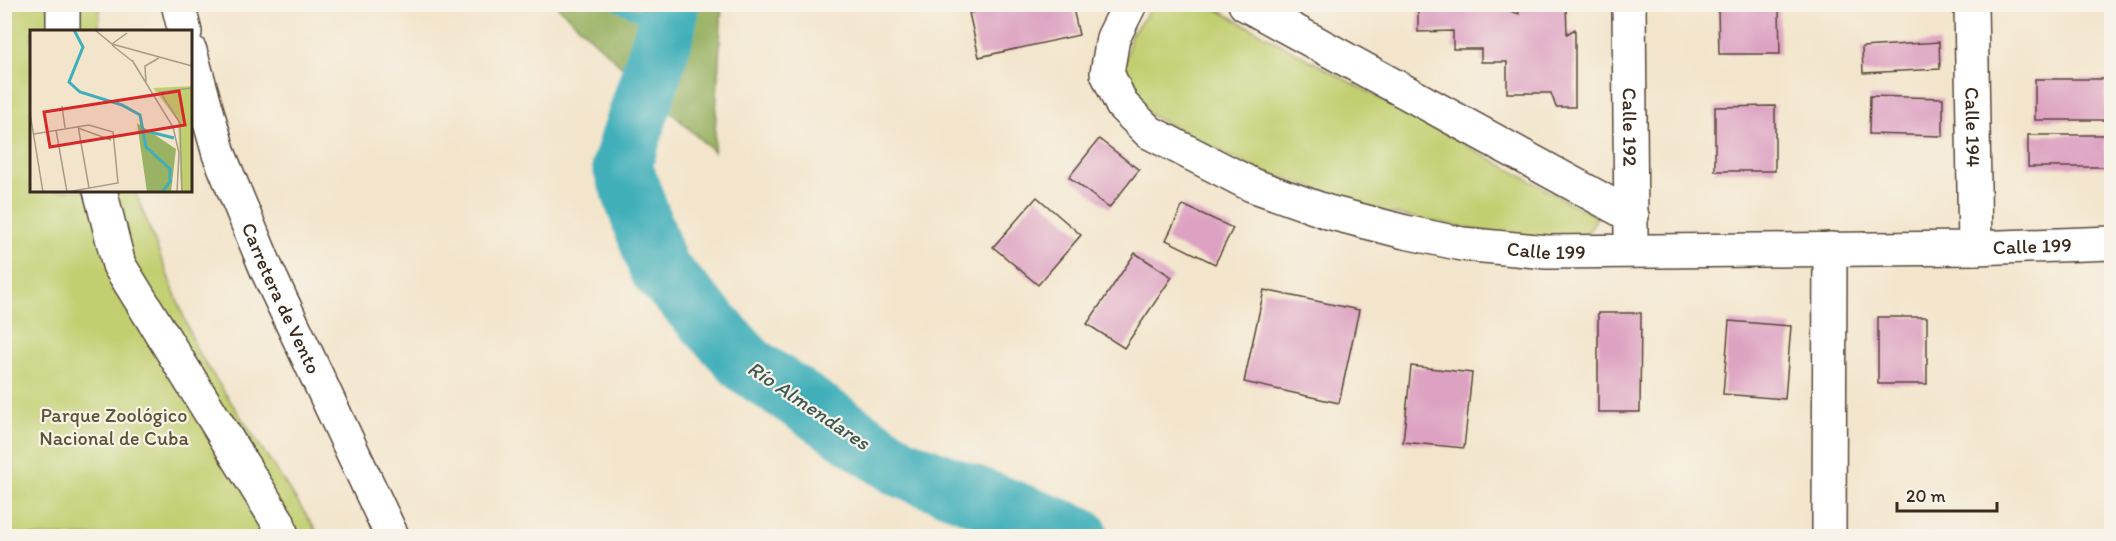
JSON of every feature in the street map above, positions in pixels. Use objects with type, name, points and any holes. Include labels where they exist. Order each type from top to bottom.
[{"type":"street","points":[[63,4],[63,30]]},
{"type":"street","points":[[178,4],[184,30]]},
{"type":"street","name":"Calle 199","points":[[1130,4],[1113,38],[1107,73],[1122,105],[1149,132],[1200,161],[1252,185],[1328,212],[1450,242],[1547,252],[1976,248],[2112,243]]},
{"type":"street","points":[[1245,4],[1632,216]]},
{"type":"street","name":"Calle 192","points":[[1629,4],[1631,250]]},
{"type":"street","name":"Calle 194","points":[[1971,4],[1976,248]]},
{"type":"street","name":"Carretera de Vento","points":[[192,58],[219,154],[267,270],[392,537]]},
{"type":"street","points":[[101,192],[119,265],[278,522],[282,537]]},
{"type":"street","points":[[1829,537],[1830,249]]},
{"type":"green space","name":"Parque Zoológico Nacional de Cuba","points":[[4,5],[100,5],[99,30],[30,30],[30,192],[135,192],[197,351],[320,536],[5,536]]},
{"type":"green space","points":[[556,5],[722,5],[714,152]]},
{"type":"green space","points":[[1154,5],[1209,5],[1597,217],[1588,233],[1566,241],[1520,238],[1384,212],[1251,167],[1150,115],[1130,94],[1125,65],[1131,35]]},
{"type":"building","points":[[1006,4],[1072,4],[1079,35],[979,57],[969,13]]},
{"type":"building","points":[[1418,4],[1488,4],[1519,14],[1518,4],[1566,4],[1567,34],[1575,29],[1575,107],[1556,107],[1551,93],[1507,93],[1507,62],[1481,62],[1481,49],[1453,49],[1453,31],[1418,32]]},
{"type":"building","points":[[1718,8],[1779,8],[1780,54],[1719,54]]},
{"type":"building","points":[[1939,42],[1940,69],[1863,73],[1862,47]]},
{"type":"building","points":[[2035,79],[2105,79],[2106,120],[2035,120]]},
{"type":"building","points":[[1870,96],[1943,98],[1943,136],[1869,134]]},
{"type":"building","points":[[1775,106],[1775,171],[1715,171],[1715,107]]},
{"type":"building","points":[[2028,135],[2105,135],[2105,167],[2028,167]]},
{"type":"building","points":[[1099,139],[1139,170],[1109,208],[1069,177]]},
{"type":"building","points":[[1037,197],[1081,235],[1038,285],[993,247]]},
{"type":"building","points":[[1183,205],[1233,228],[1215,264],[1166,240]]},
{"type":"building","points":[[1135,253],[1172,277],[1124,348],[1087,324]]},
{"type":"building","points":[[1264,290],[1359,310],[1339,403],[1244,382]]},
{"type":"building","points":[[1598,313],[1641,313],[1640,412],[1598,412]]},
{"type":"building","points":[[1878,317],[1927,317],[1927,384],[1878,384]]},
{"type":"building","points":[[1729,321],[1791,326],[1785,399],[1723,394]]},
{"type":"building","points":[[1411,366],[1472,373],[1464,448],[1403,442]]},
{"type":"waterway","points":[[614,4],[666,28]]},
{"type":"waterway","name":"Río Almendares","points":[[669,4],[666,28],[622,165],[659,269],[748,365],[900,467],[1079,536]]}]
